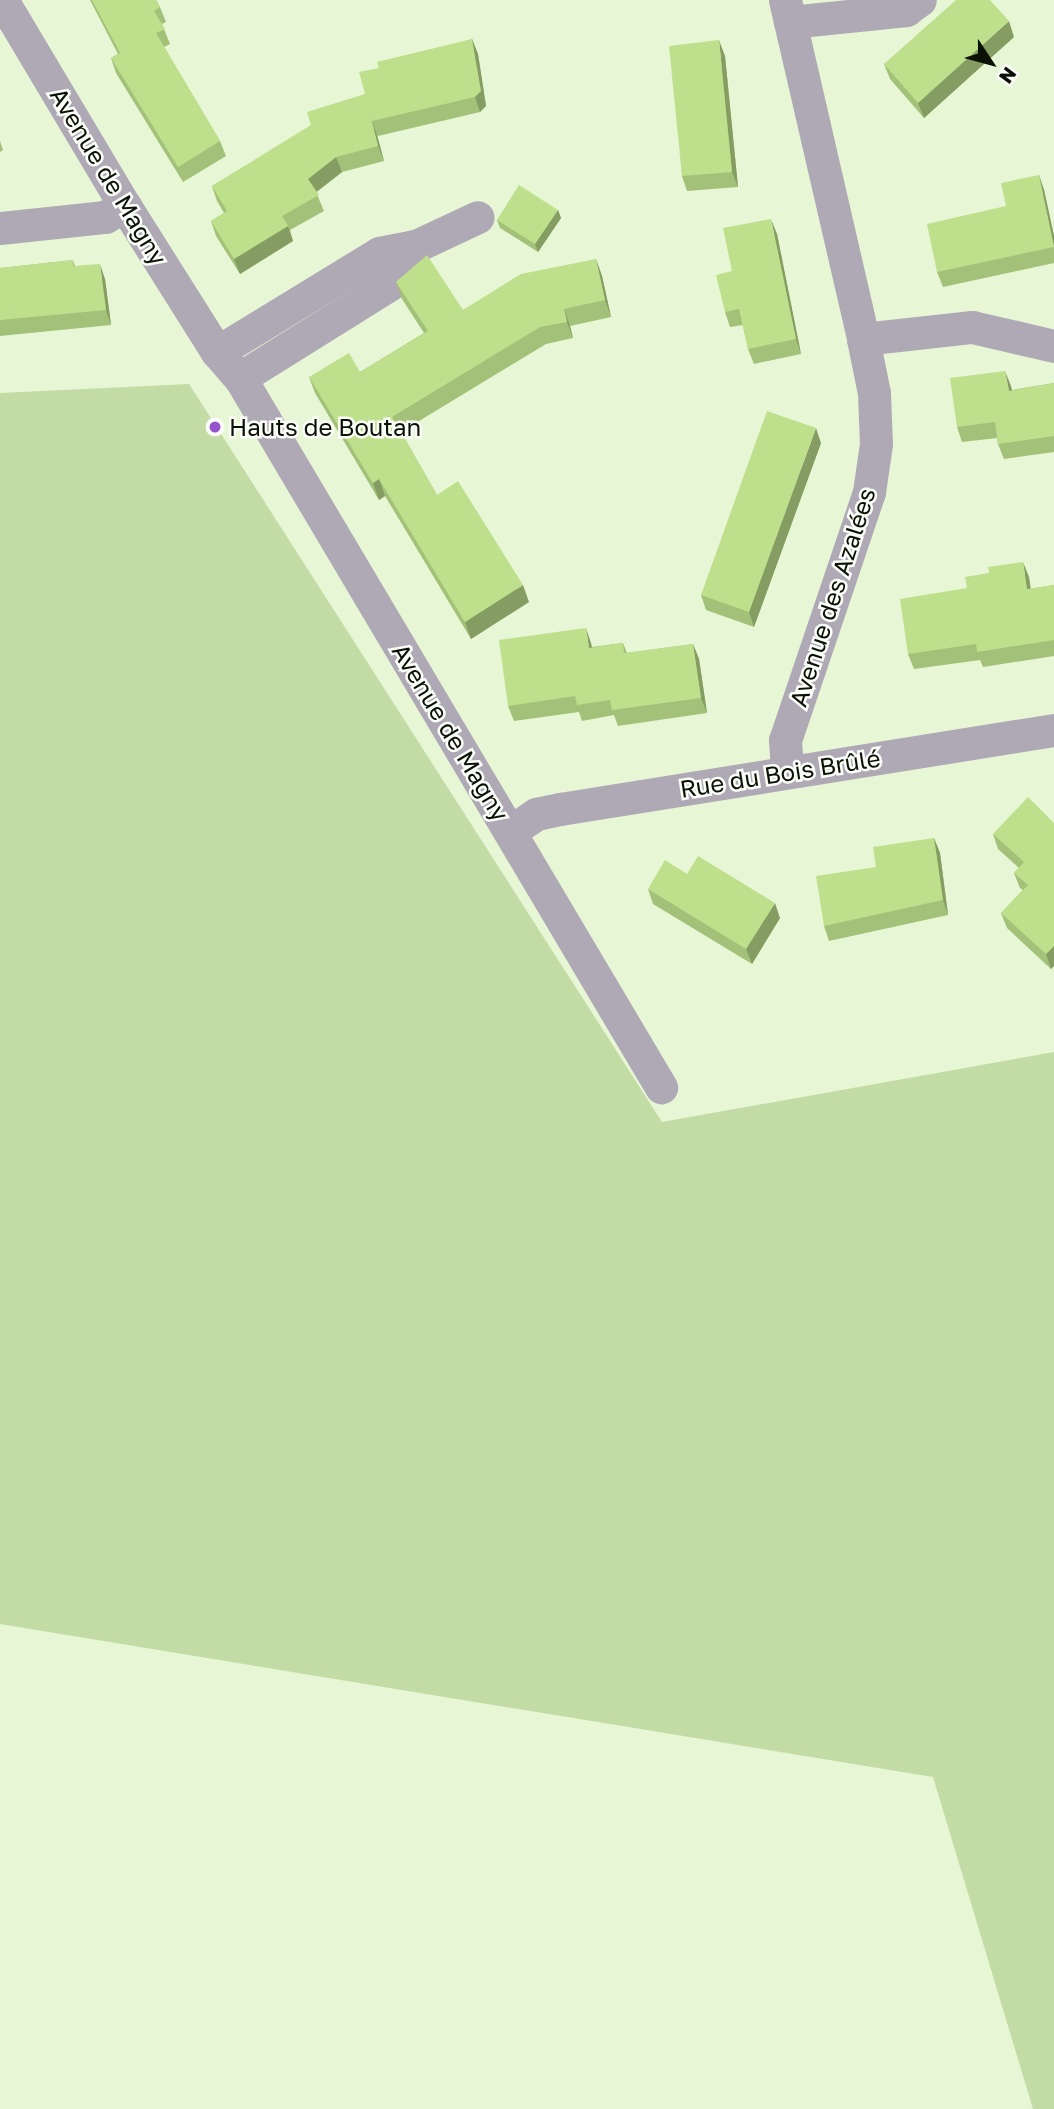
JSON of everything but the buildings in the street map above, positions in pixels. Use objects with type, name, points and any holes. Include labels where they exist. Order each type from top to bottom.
[{"type":"street","name":"Avenue de Magny","points":[[2,0],[125,206],[217,352],[240,377],[661,1087]]},
{"type":"street","name":"Avenue des Azalées","points":[[787,771],[785,740],[869,492],[876,444],[874,393],[863,339],[787,11],[906,10],[920,0]]},
{"type":"street","points":[[0,228],[105,217],[125,206]]},
{"type":"street","points":[[217,352],[379,253],[416,246],[478,218]]},
{"type":"street","points":[[240,377],[395,281],[416,246]]},
{"type":"street","points":[[863,339],[972,327],[1054,346]]},
{"type":"street","name":"Rue du Bois Brûlé","points":[[511,831],[536,814],[560,809],[1054,730]]},
{"type":"green space","points":[[189,384],[662,1122],[1054,1052],[1054,2109],[1033,2109],[933,1777],[0,1624],[0,393]]},
{"type":"place","name":"Hauts de Boutan","points":[[215,427]]}]
